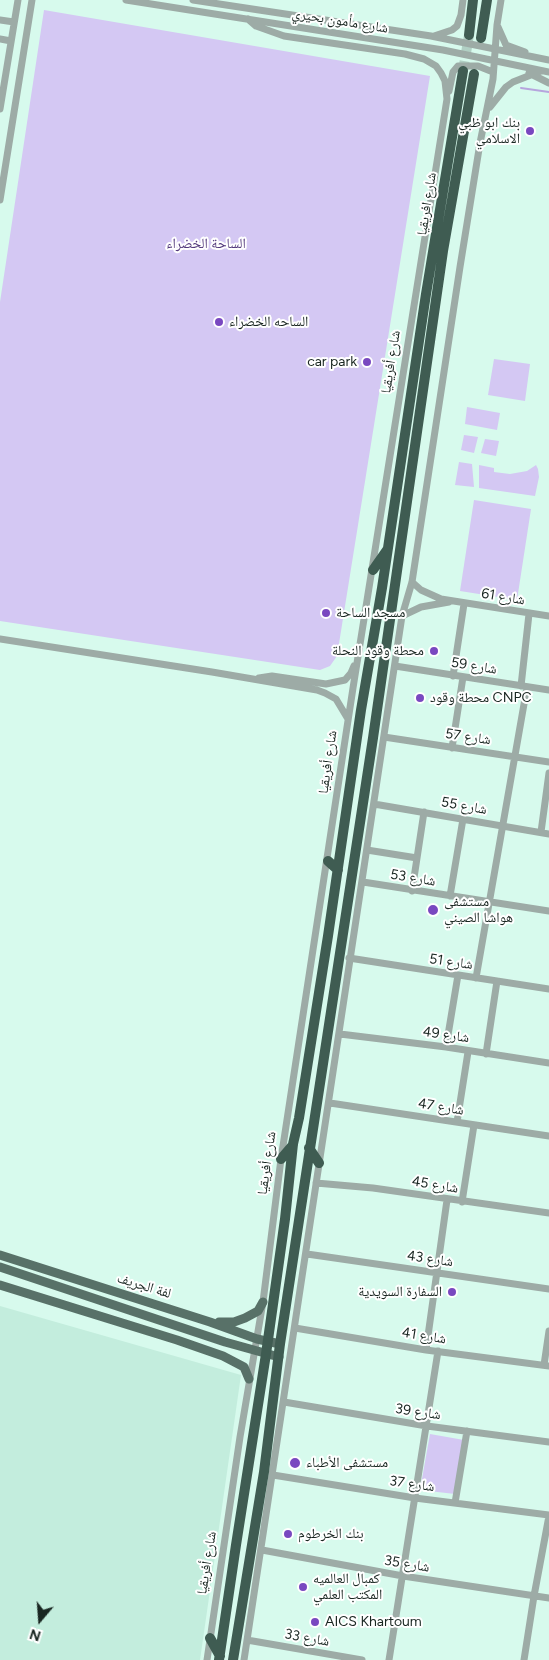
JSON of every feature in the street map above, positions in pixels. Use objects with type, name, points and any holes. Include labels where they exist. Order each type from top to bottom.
[{"type":"highway","points":[[469,35],[472,0]]},
{"type":"highway","points":[[481,38],[487,0]]},
{"type":"highway","name":"شارع افريقيا","points":[[420,342],[462,71]]},
{"type":"highway","name":"شارع افريقيا","points":[[332,998],[373,738],[443,252],[474,74]]},
{"type":"highway","name":"شارع أفريقيا","points":[[220,1658],[268,1341],[285,1219],[293,1144],[300,1118],[361,710],[389,547],[420,342]]},
{"type":"highway","points":[[373,570],[389,547]]},
{"type":"highway","points":[[328,861],[338,870]]},
{"type":"highway","points":[[233,1660],[264,1472],[280,1344],[332,998],[318,997]]},
{"type":"highway","points":[[281,1159],[293,1144]]},
{"type":"highway","points":[[309,1148],[319,1163]]},
{"type":"highway","points":[[210,1638],[220,1658]]},
{"type":"main road","name":"لفة الجريف","points":[[0,1255],[210,1322],[257,1339],[280,1344]]},
{"type":"main road","points":[[0,1267],[255,1351],[279,1357]]},
{"type":"main road","points":[[0,1285],[223,1356],[244,1367],[249,1379]]},
{"type":"main road","points":[[210,1322],[234,1322],[246,1318],[258,1311],[263,1302]]},
{"type":"street","points":[[0,109],[4,62],[11,41],[18,0]]},
{"type":"street","points":[[0,200],[32,0]]},
{"type":"street","name":"شارع مأمون بحيري","points":[[126,0],[443,50],[549,72]]},
{"type":"street","name":"شارع مأمون بحيري","points":[[193,0],[431,36],[549,60]]},
{"type":"street","points":[[431,36],[452,30],[457,26],[462,15],[463,0]]},
{"type":"street","points":[[244,1660],[307,1254],[319,1163],[330,1103],[349,958],[357,923],[402,616],[412,582],[480,143],[488,112],[501,0]]},
{"type":"street","name":"شارع أفريقيا","points":[[207,1660],[249,1379],[263,1302],[281,1159],[328,861],[348,719],[447,99],[445,81],[441,73],[436,66],[424,59],[405,54],[284,36],[256,26],[248,19]]},
{"type":"street","points":[[0,20],[14,22]]},
{"type":"street","points":[[497,25],[506,45],[549,60]]},
{"type":"street","points":[[0,39],[11,41]]},
{"type":"street","points":[[447,99],[453,72],[458,66],[478,66],[494,72]]},
{"type":"street","points":[[515,66],[549,83]]},
{"type":"street","points":[[488,112],[493,102],[509,84],[541,71]]},
{"type":"street","points":[[412,582],[433,597],[453,602]]},
{"type":"street","points":[[402,616],[422,607],[453,602]]},
{"type":"street","name":"شارع 61","points":[[453,602],[549,616]]},
{"type":"street","points":[[453,676],[464,604]]},
{"type":"street","points":[[476,978],[515,757],[524,686],[530,614]]},
{"type":"street","points":[[0,640],[254,678],[325,693],[339,702],[348,719]]},
{"type":"street","points":[[254,678],[272,676],[326,684],[345,680],[351,673],[358,658]]},
{"type":"street","name":"شارع 59","points":[[395,666],[549,690]]},
{"type":"street","points":[[452,748],[463,678]]},
{"type":"street","name":"شارع 57","points":[[384,737],[549,762]]},
{"type":"street","points":[[545,833],[549,773]]},
{"type":"street","name":"شارع 55","points":[[374,804],[545,833]]},
{"type":"street","points":[[412,891],[424,812]]},
{"type":"street","points":[[450,896],[462,819]]},
{"type":"street","points":[[367,850],[417,858]]},
{"type":"street","name":"شارع 53","points":[[363,882],[549,911]]},
{"type":"street","name":"شارع 51","points":[[349,958],[549,989]]},
{"type":"street","points":[[446,1048],[458,975]]},
{"type":"street","points":[[486,1054],[497,981]]},
{"type":"street","name":"شارع 49","points":[[340,1034],[549,1063]]},
{"type":"street","points":[[457,1122],[468,1052]]},
{"type":"street","name":"شارع 47","points":[[330,1103],[549,1136]]},
{"type":"street","points":[[462,1202],[474,1125]]},
{"type":"street","name":"شارع 45","points":[[316,1183],[373,1188],[549,1214]]},
{"type":"street","points":[[426,1350],[447,1200]]},
{"type":"street","name":"شارع 43","points":[[307,1254],[549,1289]]},
{"type":"street","name":"شارع 41","points":[[295,1328],[426,1350],[546,1366]]},
{"type":"street","points":[[546,1366],[549,1331]]},
{"type":"street","points":[[389,1660],[438,1351]]},
{"type":"street","name":"شارع 39","points":[[284,1402],[427,1426],[549,1442]]},
{"type":"street","points":[[455,1503],[467,1431]]},
{"type":"street","name":"شارع 37","points":[[273,1475],[415,1498],[549,1516]]},
{"type":"street","points":[[524,1660],[549,1516]]},
{"type":"street","name":"شارع 35","points":[[262,1550],[403,1576],[549,1598]]},
{"type":"street","name":"شارع 33","points":[[247,1640],[362,1660]]},
{"type":"shaded area","points":[[0,1306],[241,1375],[200,1660],[0,1660]]},
{"type":"green space","name":"الساحة الخضراء","points":[[44,10],[430,76],[337,656],[330,666],[320,670],[0,621],[0,302]]},
{"type":"green space","points":[[494,359],[530,364],[525,401],[488,395]]},
{"type":"green space","points":[[467,407],[500,413],[497,430],[465,424]]},
{"type":"green space","points":[[464,435],[478,437],[474,453],[461,450]]},
{"type":"green space","points":[[485,439],[499,441],[496,456],[481,453]]},
{"type":"green space","points":[[459,462],[472,464],[474,487],[455,485]]},
{"type":"green space","points":[[479,465],[494,468],[494,472],[510,474],[527,471],[536,465],[539,477],[535,496],[479,488]]},
{"type":"green space","points":[[474,500],[531,509],[517,600],[460,591]]},
{"type":"green space","points":[[430,1434],[464,1440],[455,1494],[420,1490]]},
{"type":"waterway","points":[[521,88],[549,92]]},
{"type":"tunnel","points":[[463,71],[469,35]]},
{"type":"place","name":"بنك ابو ظبي الاسلامي","points":[[530,131]]},
{"type":"place","name":"الساحه الخضراء","points":[[219,322]]},
{"type":"place","name":"car park","points":[[367,362]]},
{"type":"place","name":"مسجد الساحة","points":[[326,613]]},
{"type":"place","name":"محطة وقود النحلة","points":[[434,651]]},
{"type":"place","name":"محطة وقود CNPC","points":[[420,698]]},
{"type":"place","name":"مستشفى هواشا الصيني","points":[[433,910]]},
{"type":"place","name":"السفارة السويدية","points":[[452,1292]]},
{"type":"place","name":"مستشفی الأطباء","points":[[295,1463]]},
{"type":"place","name":"بنك الخرطوم","points":[[288,1534]]},
{"type":"place","name":"كمبال العالميه المكتب العلمي","points":[[303,1587]]},
{"type":"place","name":"AICS Khartoum","points":[[315,1622]]}]
